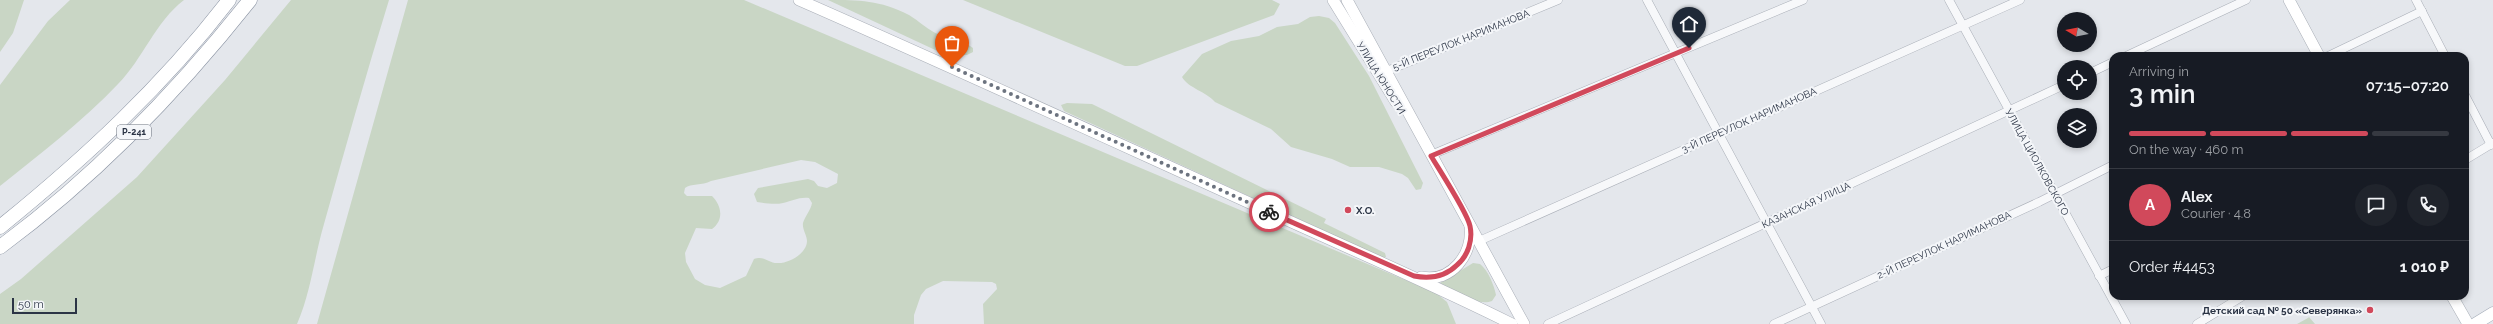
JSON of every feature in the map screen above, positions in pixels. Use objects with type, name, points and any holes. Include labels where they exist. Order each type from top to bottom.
[{"type":"highway","name":"Р-241","points":[[0,227],[101,140],[159,82],[229,0]]},
{"type":"highway","name":"Р-241","points":[[0,247],[60,199],[132,134],[206,55],[250,0]]},
{"type":"main road","points":[[2475,324],[2493,313]]},
{"type":"street","points":[[799,0],[1030,102],[1414,276],[1512,324]]},
{"type":"street","name":"УЛИЦА ЮНОСТИ","points":[[1333,0],[1378,74],[1431,156]]},
{"type":"street","name":"УЛИЦА ЮНОСТИ","points":[[1348,0],[1431,156],[1524,324]]},
{"type":"street","name":"5-Й ПЕРЕУЛОК НАРИМАНОВА","points":[[1387,71],[1558,0]]},
{"type":"street","points":[[1647,0],[1821,324]]},
{"type":"street","points":[[1431,156],[1803,0]]},
{"type":"street","name":"УЛИЦА ЦИОЛКОВСКОГО","points":[[1949,0],[2109,293]]},
{"type":"street","name":"3-Й ПЕРЕУЛОК НАРИМАНОВА","points":[[1479,241],[2020,0]]},
{"type":"street","points":[[2135,52],[2246,0]]},
{"type":"street","points":[[2289,0],[2317,52]]},
{"type":"street","points":[[2416,0],[2443,52]]},
{"type":"street","points":[[2336,52],[2422,10]]},
{"type":"street","points":[[2097,70],[2109,64]]},
{"type":"street","name":"КАЗАНСКАЯ УЛИЦА","points":[[1548,324],[2057,88]]},
{"type":"street","points":[[2469,102],[2492,144],[2469,158]]},
{"type":"street","name":"2-Й ПЕРЕУЛОК НАРИМАНОВА","points":[[1774,324],[2055,194],[2109,167]]},
{"type":"street","points":[[1414,276],[1434,277],[1453,269],[1460,262],[1470,245],[1470,224]]},
{"type":"street","points":[[2100,276],[2109,270]]},
{"type":"street","name":"УЛИЦА ЦИОЛКОВСКОГО","points":[[2113,300],[2126,324]]},
{"type":"street","points":[[2197,324],[2236,300]]},
{"type":"street","points":[[2454,300],[2468,324]]},
{"type":"green space","points":[[0,0],[24,0],[13,33],[0,52]]},
{"type":"green space","points":[[70,0],[184,0],[165,19],[127,74],[105,98],[61,137],[0,186],[0,85],[48,21]]},
{"type":"green space","points":[[291,0],[389,0],[324,224],[306,300],[297,324],[0,324],[0,294],[21,279],[137,177],[225,80]]},
{"type":"green space","points":[[408,0],[744,0],[1436,293],[1447,302],[1456,324],[984,324],[983,304],[997,289],[996,284],[992,282],[943,281],[926,289],[921,295],[914,315],[914,324],[317,324]],"holes":[[[801,160],[815,162],[838,174],[837,183],[827,188],[818,186],[814,181],[808,179],[758,188],[754,194],[757,202],[770,204],[780,204],[809,198],[812,203],[803,223],[807,241],[804,250],[801,253],[792,260],[782,263],[774,263],[761,258],[754,259],[746,276],[720,288],[705,285],[695,279],[686,262],[685,253],[696,228],[712,229],[716,225],[720,217],[720,208],[712,196],[687,196],[684,193],[687,186],[704,184],[711,181]]]},
{"type":"green space","points":[[828,0],[860,1],[888,6],[909,15],[944,37],[969,45],[973,48],[973,52],[967,55],[946,55]]},
{"type":"green space","points":[[963,0],[1272,0],[1280,4],[1274,15],[1137,66],[1125,66]]},
{"type":"green space","points":[[1319,16],[1329,18],[1335,23],[1369,76],[1423,183],[1421,189],[1416,190],[1408,178],[1402,174],[1379,167],[1350,167],[1332,159],[1291,147],[1271,129],[1215,102],[1185,81],[1182,77],[1202,54],[1231,41],[1259,36],[1277,27],[1298,24],[1310,17]]},
{"type":"green space","points":[[1067,103],[1092,104],[1326,219],[1324,223],[1385,253],[1386,257],[1383,258],[1064,111],[1061,105]]},
{"type":"green space","points":[[1473,263],[1480,264],[1486,270],[1490,278],[1496,295],[1492,301],[1479,302],[1472,300],[1440,283]]},
{"type":"green space","points":[[2309,317],[2315,324],[2297,324],[2308,318]]},
{"type":"way so far","points":[[952,67],[1269,212]]},
{"type":"place","name":"Х.О.","points":[[1348,210]]},
{"type":"place","name":"Детский сад № 50 «Северянка»","points":[[2370,310]]},
{"type":"route","points":[[1269,212],[1414,276],[1424,278],[1444,274],[1453,269],[1466,254],[1470,245],[1470,224],[1431,156],[1689,48]]}]
